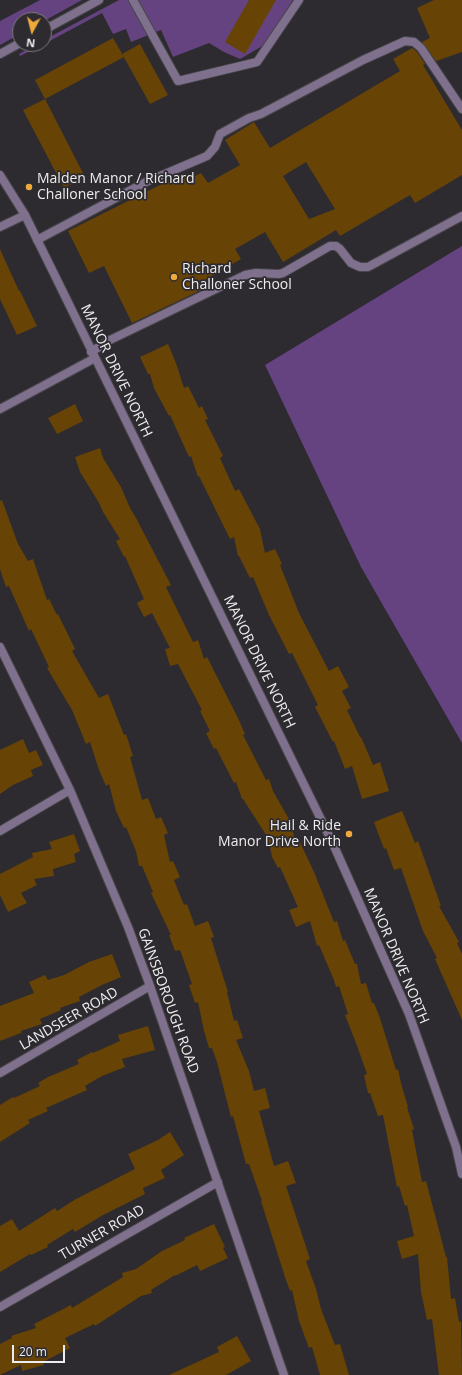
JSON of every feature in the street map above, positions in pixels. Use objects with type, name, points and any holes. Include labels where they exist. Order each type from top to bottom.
[{"type":"street","points":[[52,26],[99,0]]},
{"type":"street","points":[[133,0],[178,81],[258,62],[298,0]]},
{"type":"street","points":[[37,240],[146,182],[207,156],[215,147],[220,134],[363,60],[405,41],[414,42],[421,48],[462,110]]},
{"type":"street","points":[[0,54],[12,47]]},
{"type":"street","name":"MANOR DRIVE NORTH","points":[[0,175],[25,215],[334,846],[409,1014],[456,1147],[462,1174]]},
{"type":"street","points":[[0,227],[25,215]]},
{"type":"street","points":[[0,409],[93,355],[110,340],[245,275],[256,273],[283,273],[330,246],[336,246],[340,249],[351,263],[360,267],[368,267],[462,216]]},
{"type":"street","name":"GAINSBOROUGH ROAD","points":[[0,647],[70,790],[128,927],[150,986],[284,1375]]},
{"type":"street","points":[[0,831],[70,790]]},
{"type":"street","name":"LANDSEER ROAD","points":[[0,1073],[150,986]]},
{"type":"street","name":"TURNER ROAD","points":[[0,1307],[218,1182]]},
{"type":"shaded area","points":[[40,0],[82,0],[52,17],[52,12],[17,12]]},
{"type":"shaded area","points":[[119,0],[293,0],[266,44],[240,59],[209,43],[173,57],[161,30],[131,42],[126,29],[113,34],[102,13],[52,40],[52,36]]},
{"type":"shaded area","points":[[12,15],[12,38],[0,45],[0,21]]},
{"type":"shaded area","points":[[23,52],[28,52],[20,56],[19,54]]},
{"type":"shaded area","points":[[462,246],[462,743],[361,567],[265,365]]},
{"type":"building","points":[[249,0],[276,0],[245,54],[225,42]]},
{"type":"building","points":[[434,0],[462,0],[462,52],[436,61],[422,42],[430,38],[417,8]]},
{"type":"building","points":[[113,38],[124,57],[45,99],[35,80]]},
{"type":"building","points":[[140,44],[168,95],[150,104],[122,54]]},
{"type":"building","points":[[412,48],[417,52],[425,64],[423,65],[462,130],[462,175],[415,203],[410,195],[340,236],[336,230],[283,262],[265,232],[235,249],[241,259],[200,283],[203,289],[132,323],[104,266],[89,273],[68,231],[184,173],[188,180],[201,173],[208,183],[240,165],[225,140],[254,122],[270,148],[400,71],[393,59]],"holes":[[[306,162],[335,209],[309,219],[283,176]]]},
{"type":"building","points":[[45,99],[85,177],[64,188],[23,110]]},
{"type":"building","points":[[0,249],[37,326],[17,335],[0,299]]},
{"type":"building","points":[[168,344],[184,388],[188,386],[199,408],[202,406],[208,419],[205,420],[223,456],[220,458],[235,491],[239,489],[260,529],[265,553],[275,549],[282,564],[280,565],[299,613],[329,671],[338,666],[349,687],[342,691],[351,708],[347,710],[373,765],[380,762],[389,791],[362,799],[352,766],[345,769],[334,741],[333,742],[315,707],[318,705],[292,653],[289,654],[269,615],[253,577],[250,578],[238,556],[234,537],[230,539],[199,476],[198,477],[191,456],[189,457],[170,415],[169,416],[154,388],[150,374],[148,374],[140,357]]},
{"type":"building","points":[[75,404],[83,421],[57,434],[48,418]]},
{"type":"building","points":[[100,448],[103,458],[121,487],[130,508],[171,585],[166,587],[193,642],[198,640],[204,659],[207,657],[238,718],[245,734],[243,735],[266,780],[269,779],[273,791],[290,821],[295,840],[298,838],[314,872],[334,922],[337,921],[343,941],[345,940],[355,964],[357,964],[361,984],[366,983],[372,1003],[374,1003],[380,1018],[396,1070],[398,1069],[414,1129],[412,1130],[422,1182],[426,1181],[447,1257],[451,1299],[455,1298],[459,1322],[461,1321],[462,1375],[439,1375],[432,1319],[427,1320],[421,1292],[418,1254],[402,1259],[397,1241],[414,1236],[407,1205],[405,1206],[399,1186],[397,1187],[383,1115],[378,1116],[370,1093],[368,1093],[364,1075],[367,1074],[345,1015],[348,1014],[339,986],[336,987],[319,945],[317,946],[310,921],[296,927],[289,910],[298,907],[280,867],[278,868],[272,857],[268,838],[242,799],[236,782],[234,783],[216,748],[214,749],[206,733],[210,731],[200,711],[202,710],[178,664],[170,666],[165,649],[170,648],[152,613],[144,617],[137,603],[144,599],[125,556],[124,557],[116,541],[120,539],[80,472],[75,457]]},
{"type":"building","points":[[2,500],[18,544],[28,561],[33,559],[47,600],[49,599],[57,615],[58,614],[75,649],[72,651],[99,698],[108,694],[124,735],[126,734],[133,756],[130,757],[142,800],[148,798],[156,819],[161,817],[168,833],[164,835],[170,862],[173,861],[180,877],[174,880],[184,905],[187,904],[195,926],[208,921],[214,937],[211,938],[228,992],[234,1021],[237,1020],[243,1038],[236,1040],[249,1071],[254,1091],[265,1088],[270,1108],[259,1111],[274,1166],[288,1161],[296,1183],[286,1186],[310,1259],[306,1261],[321,1309],[335,1345],[340,1344],[349,1375],[320,1375],[312,1347],[309,1348],[299,1321],[292,1290],[290,1291],[285,1277],[262,1201],[249,1164],[246,1164],[233,1116],[231,1117],[217,1062],[212,1048],[209,1048],[198,1002],[195,1003],[189,985],[192,984],[180,950],[175,951],[169,935],[171,935],[151,893],[153,892],[142,866],[139,866],[136,851],[126,827],[124,828],[116,811],[109,784],[106,786],[90,742],[86,744],[72,710],[47,668],[49,667],[31,629],[29,631],[9,586],[6,587],[0,569],[0,501]]},
{"type":"building","points":[[23,739],[29,753],[36,750],[43,765],[31,770],[33,776],[13,785],[0,794],[0,750]]},
{"type":"building","points":[[402,811],[415,843],[418,841],[441,906],[439,906],[459,942],[457,943],[462,954],[462,1020],[435,959],[437,958],[423,931],[401,868],[394,870],[374,822]]},
{"type":"building","points":[[74,834],[80,851],[74,854],[76,862],[53,869],[54,876],[34,879],[37,885],[21,893],[27,903],[8,912],[0,895],[0,874],[33,857],[32,853],[52,849],[49,842]]},
{"type":"building","points":[[112,954],[121,977],[79,997],[80,1001],[60,1008],[61,1010],[40,1019],[42,1024],[21,1031],[21,1033],[0,1041],[0,1006],[34,993],[29,982],[45,975],[48,980],[64,975],[89,962]]},
{"type":"building","points":[[148,1026],[155,1050],[122,1059],[125,1067],[102,1076],[85,1086],[87,1090],[46,1108],[48,1111],[28,1120],[30,1123],[0,1142],[0,1105],[13,1097],[14,1098],[40,1086],[38,1083],[48,1077],[79,1064],[77,1060],[92,1052],[93,1053],[120,1041],[118,1035]]},
{"type":"building","points":[[170,1132],[184,1155],[161,1170],[165,1178],[143,1188],[145,1194],[103,1215],[75,1232],[73,1229],[47,1245],[48,1247],[31,1255],[30,1254],[0,1272],[0,1226],[12,1219],[19,1231],[55,1208],[57,1211],[76,1199],[135,1169],[128,1154],[158,1140]]},
{"type":"building","points":[[214,1224],[225,1247],[223,1248],[228,1258],[200,1271],[197,1265],[175,1275],[151,1290],[152,1293],[141,1296],[95,1326],[94,1324],[65,1338],[70,1348],[43,1362],[44,1365],[22,1371],[21,1365],[0,1375],[0,1344],[12,1338],[11,1336],[36,1328],[34,1324],[71,1305],[72,1308],[123,1277],[122,1273],[136,1269],[162,1251],[185,1240],[184,1238]]},
{"type":"building","points":[[237,1336],[251,1361],[226,1375],[169,1375],[219,1352],[217,1347]]},
{"type":"place","name":"Malden Manor / Richard Challoner School","points":[[29,187]]},
{"type":"place","name":"Richard Challoner School","points":[[174,277]]},
{"type":"place","name":"Hail & Ride Manor Drive North","points":[[349,834]]}]
